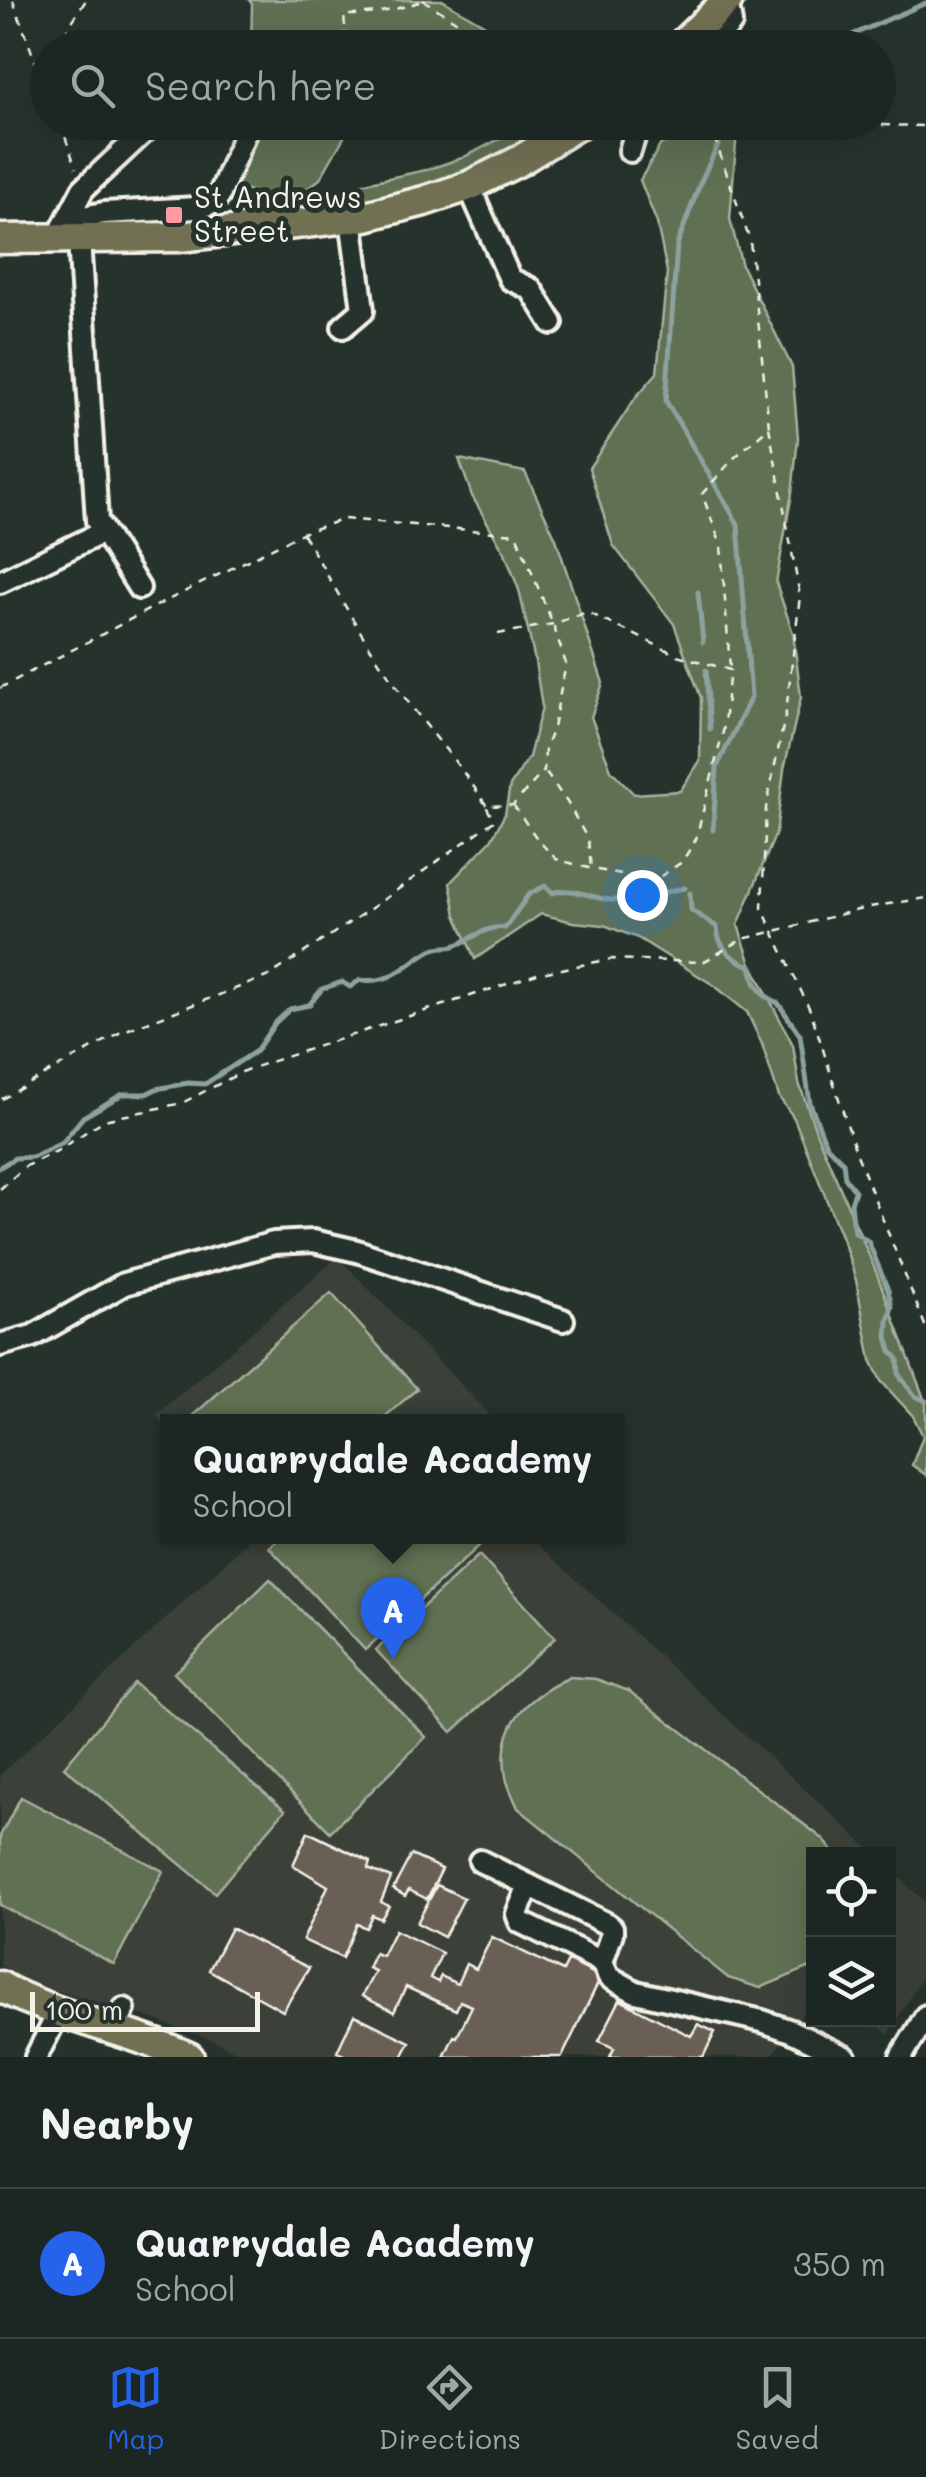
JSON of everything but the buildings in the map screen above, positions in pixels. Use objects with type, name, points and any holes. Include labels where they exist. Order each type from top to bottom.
[{"type":"main road","points":[[697,30],[728,1]]},
{"type":"main road","points":[[0,238],[68,232],[180,237],[351,218],[469,186],[554,140]]},
{"type":"main road","points":[[0,1986],[59,2012],[120,2020],[188,2057]]},
{"type":"street","points":[[725,30],[732,23],[728,1]]},
{"type":"street","points":[[135,140],[83,189],[68,232],[97,522],[139,588]]},
{"type":"street","points":[[68,232],[104,213],[209,204],[219,196],[242,140]]},
{"type":"street","points":[[630,152],[634,140]]},
{"type":"street","points":[[469,186],[510,279],[531,289],[552,323]]},
{"type":"street","points":[[344,326],[363,310],[351,218]]},
{"type":"street","points":[[0,582],[104,532]]},
{"type":"street","points":[[0,1345],[32,1336],[124,1284],[274,1243],[313,1241],[357,1251],[563,1320]]},
{"type":"street","points":[[480,1860],[612,1928],[602,1962]]},
{"type":"street","points":[[528,1885],[518,1914],[520,1922],[602,1962],[609,1977],[636,1992],[791,2030],[845,2057]]},
{"type":"street","points":[[36,2057],[59,2012]]},
{"type":"street","points":[[901,2057],[926,2016]]},
{"type":"path","points":[[13,0],[30,45]]},
{"type":"path","points":[[67,30],[86,0]]},
{"type":"path","points":[[344,30],[344,14],[387,12],[424,0],[470,30]]},
{"type":"path","points":[[896,126],[926,126]]},
{"type":"path","points":[[67,140],[83,189]]},
{"type":"path","points":[[715,140],[750,242],[769,427],[800,596],[786,712],[766,808],[762,908],[811,1012],[856,1152],[926,1328]]},
{"type":"path","points":[[514,805],[556,858],[592,870],[639,877],[661,876],[682,862],[696,839],[723,732],[730,670],[721,545],[702,494],[769,427]]},
{"type":"path","points":[[0,688],[302,533],[344,519],[516,534],[554,624],[566,664],[545,749],[544,770],[588,840],[592,870]]},
{"type":"path","points":[[0,1100],[121,1032],[269,976],[373,908],[494,821],[464,770],[396,686],[361,635],[302,533]]},
{"type":"path","points":[[498,634],[554,624],[587,612],[677,655],[730,670]]},
{"type":"path","points":[[486,806],[514,805],[544,770]]},
{"type":"path","points":[[0,1189],[26,1166],[58,1152],[104,1120],[182,1103],[246,1070],[537,974],[610,959],[702,962],[743,940],[870,907],[926,898]]},
{"type":"shaded area","points":[[338,1257],[489,1414],[160,1414],[160,1420],[156,1415]]},
{"type":"shaded area","points":[[245,1544],[538,1544],[867,1847],[806,1847],[806,2009],[771,2057],[248,2057],[210,2039],[124,2009],[46,1988],[43,1994],[0,1965],[0,1775]]},
{"type":"shaded area","points":[[896,1874],[926,1903],[926,1970],[896,2021]]},
{"type":"green space","points":[[249,0],[442,0],[494,30],[251,30]]},
{"type":"green space","points":[[244,140],[342,140],[320,179],[295,198],[426,170],[497,140],[530,140],[445,181],[381,198],[292,211],[291,199],[232,187]]},
{"type":"green space","points":[[674,140],[736,140],[730,219],[742,266],[792,367],[798,438],[776,583],[793,633],[801,697],[784,769],[776,833],[738,925],[750,961],[793,1045],[799,1083],[817,1134],[877,1274],[926,1404],[926,1475],[912,1465],[923,1436],[913,1416],[881,1381],[871,1360],[856,1280],[845,1246],[794,1118],[779,1097],[747,1012],[715,986],[638,938],[604,925],[541,914],[475,959],[456,915],[450,883],[491,840],[505,814],[510,786],[529,757],[542,707],[519,590],[505,553],[472,496],[459,459],[525,472],[556,539],[603,683],[591,717],[611,770],[634,794],[680,791],[700,761],[701,698],[674,624],[613,545],[589,468],[636,397],[657,373],[667,272],[657,223],[640,180],[661,144]]},
{"type":"green space","points":[[331,1293],[417,1389],[388,1414],[195,1414]]},
{"type":"green space","points":[[272,1544],[481,1544],[365,1650],[269,1547]]},
{"type":"green space","points":[[479,1555],[555,1638],[452,1732],[376,1650]]},
{"type":"green space","points":[[270,1579],[426,1737],[330,1832],[174,1673]]},
{"type":"green space","points":[[570,1677],[596,1679],[629,1691],[823,1839],[829,1847],[806,1847],[806,1969],[760,1988],[728,1978],[518,1808],[506,1777],[506,1742],[518,1715],[540,1694]]},
{"type":"green space","points":[[134,1683],[285,1810],[215,1893],[64,1767]]},
{"type":"green space","points":[[21,1797],[163,1871],[114,1964],[0,1905],[0,1836]]},
{"type":"waterway","points":[[864,30],[926,3]]},
{"type":"waterway","points":[[713,830],[717,767],[751,697],[738,524],[666,401],[677,245],[720,140]]},
{"type":"waterway","points":[[698,592],[703,642]]},
{"type":"waterway","points":[[706,670],[710,729]]},
{"type":"waterway","points":[[0,1167],[62,1143],[83,1117],[123,1094],[146,1094],[188,1083],[205,1084],[256,1051],[275,1023],[290,1009],[309,1005],[322,989],[342,982],[350,987],[360,980],[382,979],[434,949],[454,946],[491,929],[505,928],[529,894],[545,886],[553,893],[569,891],[615,900],[685,888]]},
{"type":"waterway","points":[[690,893],[691,910],[717,927],[723,947],[751,966],[755,983],[764,995],[778,1003],[800,1035],[810,1103],[826,1145],[843,1162],[845,1178],[855,1191],[851,1203],[854,1232],[868,1241],[888,1290],[892,1307],[887,1337],[898,1359],[899,1375],[915,1396],[926,1401]]},
{"type":"place","name":"St Andrews Street","points":[[174,215]]},
{"type":"place","name":"Quarrydale Academy","points":[[393,1659]]}]
